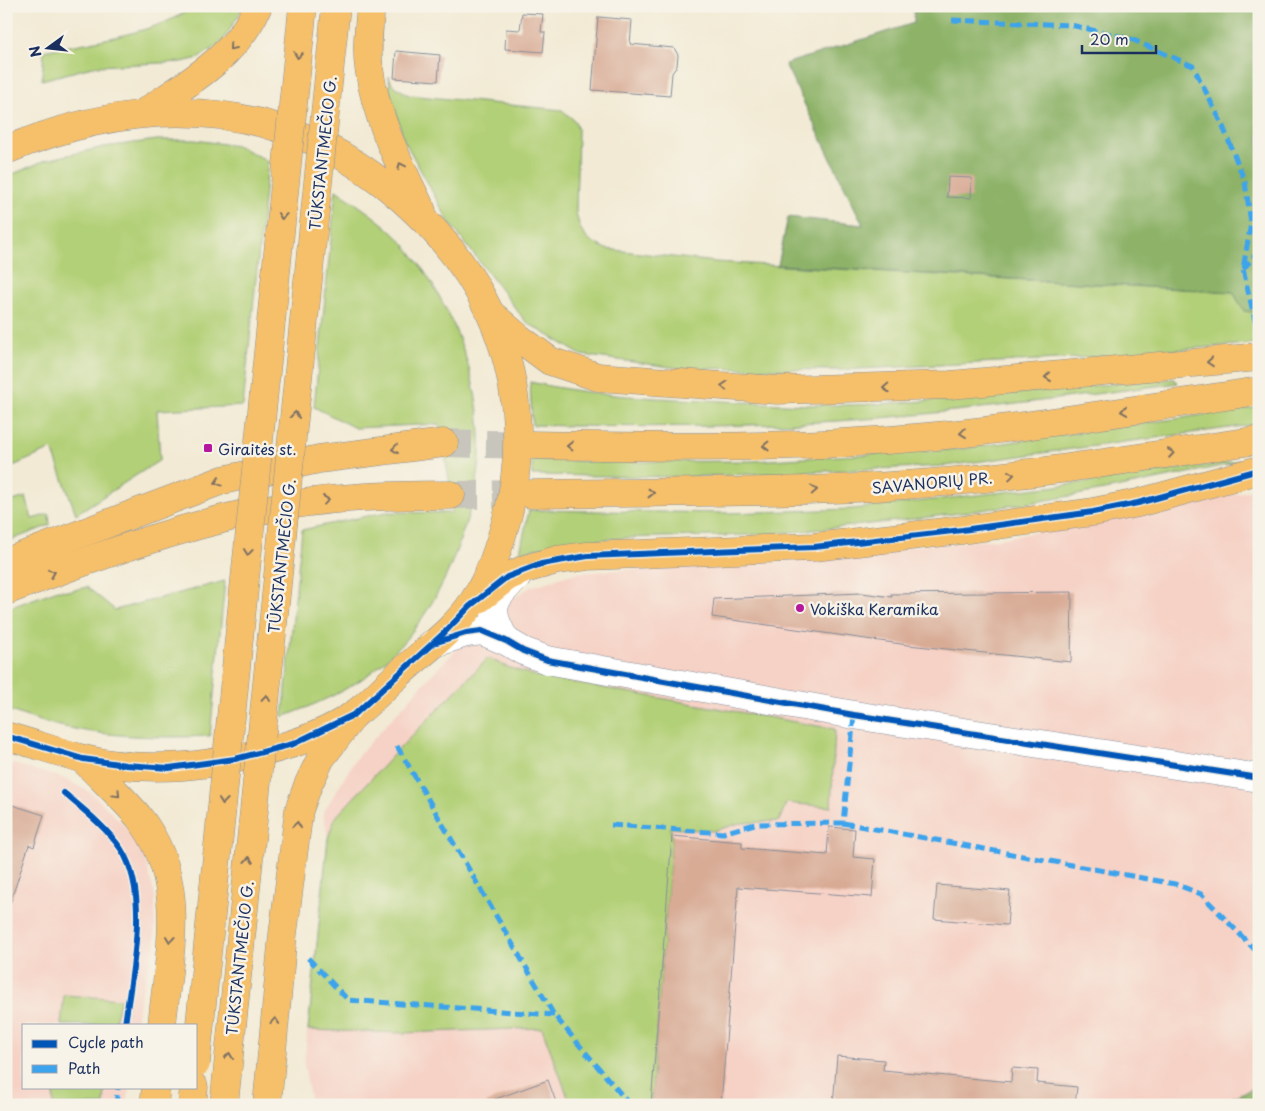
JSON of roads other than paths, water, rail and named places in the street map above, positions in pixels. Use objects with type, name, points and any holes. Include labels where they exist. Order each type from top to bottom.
[{"type":"highway","points":[[145,112],[211,67],[226,53],[252,18],[258,6]]},
{"type":"highway","points":[[198,1043],[303,6]]},
{"type":"highway","name":"TŪKSTANTMEČIO G.","points":[[224,1105],[336,6]]},
{"type":"highway","points":[[371,6],[367,41],[374,95],[387,135],[430,226]]},
{"type":"highway","points":[[6,150],[40,136],[71,127],[145,112],[190,112],[227,116],[280,128],[322,145],[361,167],[397,194],[430,226],[454,256],[490,312],[507,364],[516,406],[517,462],[511,502],[495,558],[470,606]]},
{"type":"highway","points":[[490,312],[519,338],[550,361],[598,377],[777,390],[950,385],[1259,357]]},
{"type":"highway","points":[[532,445],[771,446],[899,439],[1031,425],[1259,392]]},
{"type":"highway","name":"SAVANORIŲ PR.","points":[[532,494],[764,492],[933,483],[1084,466],[1259,440]]},
{"type":"highway","points":[[6,562],[223,480],[319,459],[444,443]]},
{"type":"highway","points":[[267,1105],[283,934],[299,810],[308,785],[321,758],[355,714],[432,644],[470,606],[507,577],[525,569],[557,560],[588,556],[814,547],[1036,521],[1138,503],[1259,470]]},
{"type":"highway","points":[[6,591],[108,552],[207,522],[264,510],[329,500],[385,495],[451,495]]},
{"type":"highway","points":[[6,736],[83,758],[126,765],[169,768],[236,760],[293,744],[355,714]]},
{"type":"highway","points":[[83,758],[138,816],[154,841],[168,872],[173,908],[162,1024]]},
{"type":"highway","points":[[154,1105],[156,1088]]},
{"type":"highway","points":[[192,1105],[194,1088]]},
{"type":"street","points":[[506,641],[494,619],[494,603],[498,594],[525,569]]},
{"type":"street","points":[[432,644],[466,633],[482,631],[506,641],[523,652],[547,660],[854,715],[1259,778]]},
{"type":"tunnel","points":[[444,443],[532,445]]},
{"type":"tunnel","points":[[451,495],[531,494]]},
{"type":"place","name":"Giraitės st.","points":[[208,448]]},
{"type":"place","name":"Vokiška Keramika","points":[[800,608]]}]
